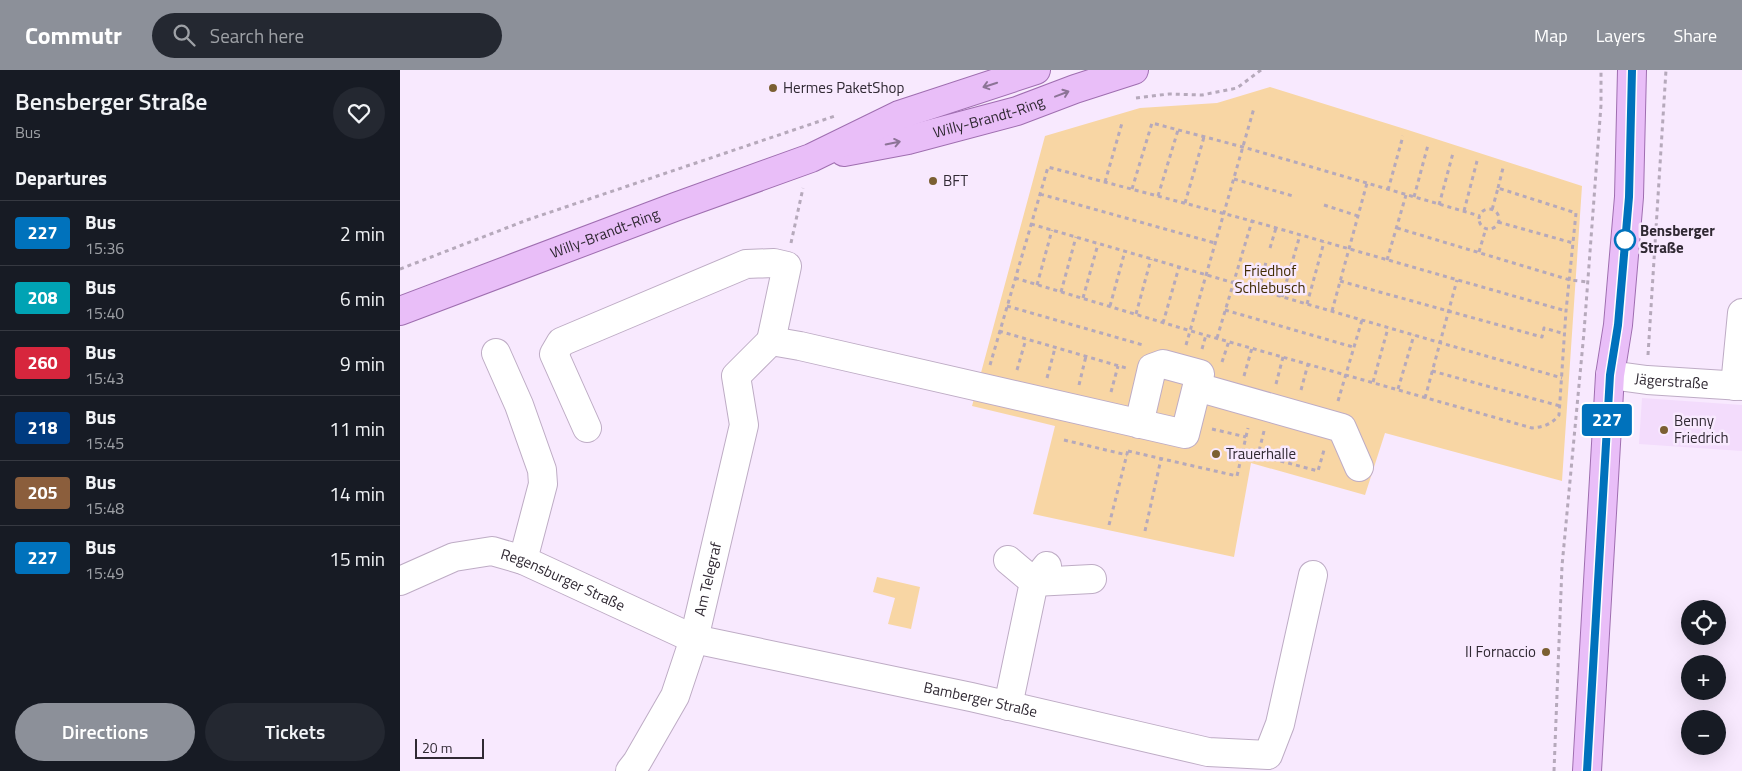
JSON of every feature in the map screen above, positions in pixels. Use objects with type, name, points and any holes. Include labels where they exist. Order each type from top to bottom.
[{"type":"main road","name":"Willy-Brandt-Ring","points":[[807,170],[899,115],[1036,70]]},
{"type":"main road","name":"Willy-Brandt-Ring","points":[[400,311],[675,207],[908,140],[1017,112],[1075,89],[1134,70]]},
{"type":"main road","points":[[1587,771],[1610,375],[1618,325],[1629,197],[1632,70]]},
{"type":"street","points":[[587,428],[554,354],[561,342],[746,264],[774,263],[787,266],[771,341],[1186,434],[1188,423],[1188,378]]},
{"type":"street","name":"Jägerstraße","points":[[1610,375],[1647,380],[1738,386],[1742,313]]},
{"type":"street","name":"Am Telegraf","points":[[630,771],[675,696],[694,639],[744,425],[736,376],[771,341]]},
{"type":"street","points":[[496,353],[519,405],[542,470],[543,484],[523,560]]},
{"type":"street","points":[[1137,424],[1152,368],[1163,364],[1188,378],[1254,403],[1342,428],[1359,467]]},
{"type":"street","name":"Regensburger Straße","points":[[400,581],[454,557],[492,551],[523,560],[694,639]]},
{"type":"street","points":[[1008,560],[1041,574],[1092,579]]},
{"type":"street","points":[[1008,706],[1041,574]]},
{"type":"street","name":"Bamberger Straße","points":[[694,639],[1008,706],[1208,752],[1268,755],[1280,724],[1313,575]]},
{"type":"path","points":[[1134,98],[1169,94],[1202,95],[1237,88],[1261,70]]},
{"type":"path","points":[[1554,771],[1562,566],[1588,282],[1600,105],[1600,70]]},
{"type":"path","points":[[1647,380],[1666,70]]},
{"type":"path","points":[[1188,378],[1190,331],[1254,108]]},
{"type":"path","points":[[400,269],[527,220],[843,113]]},
{"type":"path","points":[[1106,182],[1122,123]]},
{"type":"path","points":[[1132,189],[1152,123],[1243,147],[1480,216]]},
{"type":"path","points":[[1158,196],[1178,130]]},
{"type":"path","points":[[1388,190],[1403,136]]},
{"type":"path","points":[[1185,203],[1204,137]]},
{"type":"path","points":[[1414,197],[1428,145]]},
{"type":"path","points":[[1439,204],[1453,153]]},
{"type":"path","points":[[1464,212],[1477,161]]},
{"type":"path","points":[[984,388],[1048,167],[1276,228],[1566,311]]},
{"type":"path","points":[[1492,210],[1503,168]]},
{"type":"path","points":[[787,266],[807,170]]},
{"type":"path","points":[[1234,179],[1293,196]]},
{"type":"path","points":[[1332,311],[1367,183]]},
{"type":"path","points":[[1015,278],[1190,331],[1532,428],[1541,428],[1553,422],[1559,415],[1566,311],[1576,213],[1498,188]]},
{"type":"path","points":[[1040,194],[1216,243]]},
{"type":"path","points":[[1387,260],[1406,195]]},
{"type":"path","points":[[1324,205],[1358,216]]},
{"type":"path","points":[[1487,209],[1492,210],[1499,217],[1498,222],[1491,228],[1486,228],[1482,225],[1480,216],[1487,209]]},
{"type":"path","points":[[1217,338],[1252,222]]},
{"type":"path","points":[[1498,222],[1573,243]]},
{"type":"path","points":[[1031,224],[1562,378]]},
{"type":"path","points":[[1270,248],[1276,228]]},
{"type":"path","points":[[1397,228],[1570,280],[1588,282]]},
{"type":"path","points":[[1479,252],[1486,228]]},
{"type":"path","points":[[1037,285],[1052,230]]},
{"type":"path","points":[[1282,297],[1300,235]]},
{"type":"path","points":[[1061,292],[1076,237]]},
{"type":"path","points":[[1307,304],[1324,242]]},
{"type":"path","points":[[1083,298],[1098,243]]},
{"type":"path","points":[[1110,306],[1125,251]]},
{"type":"path","points":[[1136,314],[1151,259]]},
{"type":"path","points":[[1259,290],[1266,262]]},
{"type":"path","points":[[1163,323],[1179,267]]},
{"type":"path","points":[[1425,398],[1457,280]]},
{"type":"path","points":[[1340,281],[1542,337],[1544,328],[1565,334]]},
{"type":"path","points":[[1007,306],[1146,346]]},
{"type":"path","points":[[1225,310],[1354,347]]},
{"type":"path","points":[[1373,382],[1388,328]]},
{"type":"path","points":[[999,331],[1150,375]]},
{"type":"path","points":[[1398,390],[1414,335]]},
{"type":"path","points":[[1011,394],[1026,339]]},
{"type":"path","points":[[1041,401],[1056,348]]},
{"type":"path","points":[[1432,371],[1560,406]]},
{"type":"path","points":[[1064,440],[1237,476],[1254,403]]},
{"type":"path","points":[[1188,423],[1246,437]]},
{"type":"path","points":[[1109,525],[1137,424]]},
{"type":"path","points":[[1145,531],[1161,459]]},
{"type":"shaded area","points":[[1642,398],[1742,405],[1742,451],[1639,444]]},
{"type":"green space","name":"Friedhof Schlebusch","points":[[1270,87],[1582,186],[1562,481],[1385,433],[1365,495],[1251,463],[1234,557],[1033,514],[1055,426],[972,406],[1045,136],[1140,108],[1217,103]]},
{"type":"green space","points":[[877,577],[920,587],[911,629],[888,624],[895,598],[873,592]]},
{"type":"bus line","name":"227","points":[[1587,771],[1610,375],[1618,325],[1629,197],[1632,70]]},
{"type":"place","name":"Hermes PaketShop","points":[[773,88]]},
{"type":"place","name":"BFT","points":[[933,181]]},
{"type":"place","name":"Bensberger Straße","points":[[1625,240]]},
{"type":"place","name":"Benny Friedrich","points":[[1664,430]]},
{"type":"place","name":"Trauerhalle","points":[[1216,454]]},
{"type":"place","name":"Il Fornaccio","points":[[1546,652]]}]
